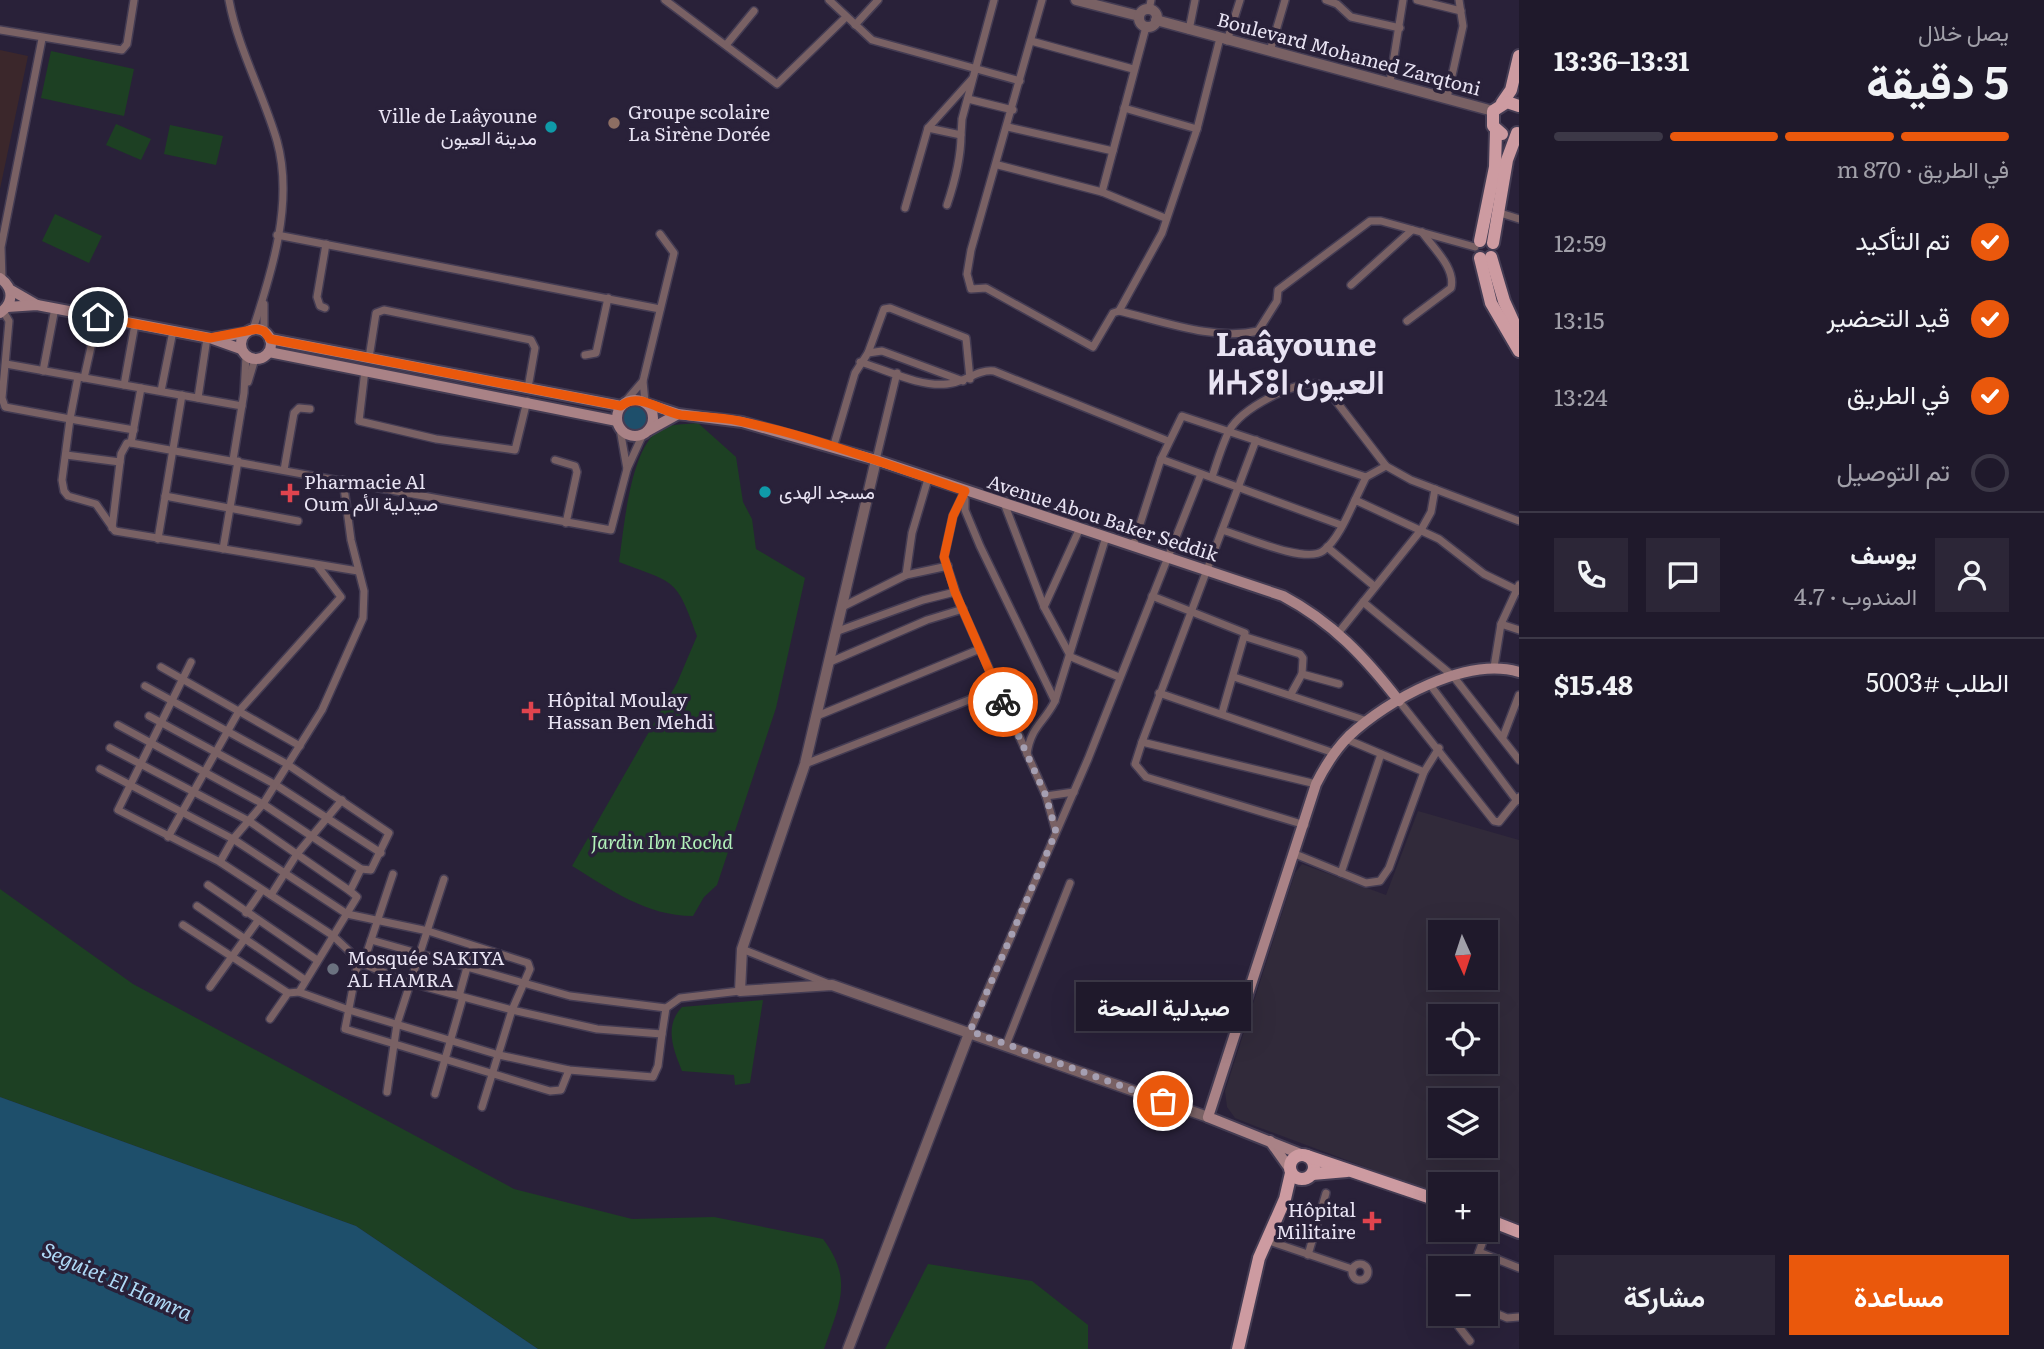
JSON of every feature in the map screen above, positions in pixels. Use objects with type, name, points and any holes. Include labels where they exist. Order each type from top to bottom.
[{"type":"main road","points":[[1519,57],[1511,90],[1497,107],[1491,121],[1496,131],[1484,249],[1491,303],[1519,351]]},
{"type":"main road","points":[[1497,107],[1519,106]]},
{"type":"main road","points":[[1496,131],[1506,135],[1518,132]]},
{"type":"main road","points":[[1518,132],[1509,151],[1497,212],[1484,249],[1519,334]]},
{"type":"main road","points":[[1,278],[10,290],[37,305]]},
{"type":"main road","points":[[10,290],[4,310],[37,305],[55,308],[208,338],[247,354],[269,352],[527,401],[618,425],[633,436],[646,432],[678,414]]},
{"type":"main road","points":[[258,333],[269,352]]},
{"type":"main road","points":[[247,354],[258,333]]},
{"type":"main road","points":[[208,338],[258,333],[369,358],[528,388],[622,404],[635,399],[647,403],[653,419],[646,432]]},
{"type":"main road","name":"Avenue Abou Baker Seddik","points":[[647,403],[678,414],[742,422],[876,460],[965,494],[1004,503],[1283,596],[1339,632],[1361,653],[1399,701]]},
{"type":"main road","points":[[618,425],[622,404]]},
{"type":"main road","points":[[1428,1197],[1355,1170],[1305,1155],[1208,1117],[1305,825],[1316,784],[1334,752],[1367,721],[1399,701],[1453,676],[1494,667],[1519,672]]},
{"type":"main road","points":[[1270,1141],[1290,1171],[1299,1179],[1355,1170]]},
{"type":"main road","points":[[1238,1349],[1266,1240],[1285,1199],[1291,1160],[1305,1155]]},
{"type":"main road","points":[[1285,1199],[1310,1176],[1314,1164],[1305,1155]]},
{"type":"main road","points":[[1498,1224],[1519,1232]]},
{"type":"street","points":[[0,30],[122,50],[127,44],[134,0]]},
{"type":"street","points":[[229,0],[235,27],[277,141],[283,168],[284,193],[258,333]]},
{"type":"street","points":[[665,0],[677,3],[770,82],[782,82],[846,17]]},
{"type":"street","points":[[829,0],[865,36],[881,43],[1020,81]]},
{"type":"street","points":[[855,25],[878,0]]},
{"type":"street","points":[[947,205],[959,166],[961,135],[975,67],[995,0]]},
{"type":"street","points":[[1042,0],[998,165],[969,258],[967,274],[971,289],[986,288],[1093,347],[1113,313],[1119,311],[1201,330],[1241,335],[1258,331],[1277,301],[1278,290],[1367,223],[1377,220],[1484,249]]},
{"type":"street","points":[[1076,0],[1139,16]]},
{"type":"street","points":[[1189,30],[1195,0]]},
{"type":"street","points":[[1119,311],[1154,250],[1197,129],[1224,40],[1240,0]]},
{"type":"street","points":[[1270,51],[1285,0]]},
{"type":"street","points":[[1326,0],[1337,4],[1351,17],[1400,28]]},
{"type":"street","points":[[1390,82],[1404,0]]},
{"type":"street","points":[[1416,0],[1461,11]]},
{"type":"street","points":[[1447,98],[1462,26],[1459,0]]},
{"type":"street","points":[[1150,5],[1156,20],[1146,27],[1140,23],[1139,16],[1150,5]]},
{"type":"street","points":[[726,45],[754,11]]},
{"type":"street","name":"Boulevard Mohamed Zarqtoni","points":[[1156,20],[1447,98],[1497,107]]},
{"type":"street","points":[[1102,192],[1146,27]]},
{"type":"street","points":[[1,278],[1,248],[42,38]]},
{"type":"street","points":[[1031,41],[1133,69]]},
{"type":"street","points":[[905,208],[928,128],[973,78]]},
{"type":"street","points":[[968,99],[1013,110]]},
{"type":"street","points":[[1124,108],[1197,129]]},
{"type":"street","points":[[1008,127],[1112,151]]},
{"type":"street","points":[[928,128],[961,135]]},
{"type":"street","points":[[998,165],[1102,192],[1165,218]]},
{"type":"street","points":[[1497,212],[1519,219]]},
{"type":"street","points":[[1351,285],[1412,230]]},
{"type":"street","points":[[1407,321],[1451,288],[1452,284],[1452,274],[1422,232]]},
{"type":"street","points":[[647,403],[643,381],[674,253],[660,234]]},
{"type":"street","points":[[277,235],[660,309]]},
{"type":"street","points":[[325,308],[320,306],[317,297],[326,244]]},
{"type":"street","points":[[585,355],[596,353],[608,298]]},
{"type":"street","points":[[43,371],[55,308]]},
{"type":"street","points":[[833,448],[860,362],[868,353],[884,309],[890,308],[966,338],[966,380]]},
{"type":"street","points":[[4,310],[9,321],[2,398],[5,407],[134,430]]},
{"type":"street","points":[[369,358],[376,313],[384,310],[531,340],[535,348],[528,388]]},
{"type":"street","points":[[98,317],[70,419],[62,480],[68,496],[96,504],[112,528],[158,539],[358,571]]},
{"type":"street","points":[[124,385],[135,324]]},
{"type":"street","points":[[161,391],[173,331]]},
{"type":"street","points":[[198,398],[208,338]]},
{"type":"street","points":[[868,353],[882,351],[966,380]]},
{"type":"street","points":[[223,549],[247,354]]},
{"type":"street","points":[[860,362],[929,384],[966,380],[982,371],[994,371],[1168,441]]},
{"type":"street","points":[[6,364],[242,405]]},
{"type":"street","points":[[365,370],[359,421],[436,439],[515,450],[527,401]]},
{"type":"street","points":[[740,991],[742,949],[805,764],[897,373]]},
{"type":"street","points":[[622,404],[643,381]]},
{"type":"street","points":[[1212,477],[1229,432],[1237,421],[1273,397],[1301,384],[1318,383],[1326,388],[1386,466],[1435,489],[1519,521]]},
{"type":"street","points":[[131,443],[141,388]]},
{"type":"street","points":[[158,539],[182,395]]},
{"type":"street","points":[[284,470],[294,413],[299,408],[310,409]]},
{"type":"street","points":[[1133,546],[1161,459],[1182,416],[1366,477]]},
{"type":"street","points":[[618,425],[627,469]]},
{"type":"street","points":[[112,528],[123,447],[131,443],[611,530],[627,469],[646,432]]},
{"type":"street","points":[[1256,440],[1159,693],[1135,764],[1146,776],[1305,825]]},
{"type":"street","points":[[66,454],[120,462]]},
{"type":"street","points":[[1161,459],[1341,525]]},
{"type":"street","points":[[555,460],[575,466],[577,472],[566,523]]},
{"type":"street","points":[[1223,530],[1307,556],[1319,554],[1327,547],[1341,525],[1366,477],[1386,466]]},
{"type":"street","points":[[848,1349],[970,1031],[1074,792],[1201,474]]},
{"type":"street","points":[[906,575],[912,533],[928,479]]},
{"type":"street","points":[[220,862],[233,839],[276,785],[322,710],[363,618],[364,591],[358,571],[343,480]]},
{"type":"street","points":[[1339,632],[1421,530],[1431,512],[1435,489]]},
{"type":"street","points":[[965,494],[951,526],[944,557],[962,609],[1046,796],[1056,832]]},
{"type":"street","points":[[965,494],[965,510],[980,546],[1055,701]]},
{"type":"street","points":[[165,496],[298,521]]},
{"type":"street","points":[[1355,500],[1439,538],[1484,574],[1518,589],[1501,624],[1494,667]]},
{"type":"street","points":[[1004,503],[1044,607],[1071,657],[1119,677]]},
{"type":"street","points":[[1044,607],[1080,528]]},
{"type":"street","points":[[1030,763],[1026,752],[1037,724],[1048,715],[1055,701],[1071,657],[1106,537]]},
{"type":"street","points":[[1327,547],[1374,586]]},
{"type":"street","points":[[168,837],[239,711],[341,597],[317,565]]},
{"type":"street","points":[[844,606],[906,575],[948,566]]},
{"type":"street","points":[[838,631],[923,600],[955,592]]},
{"type":"street","points":[[1152,597],[1243,631],[1246,637],[1222,713]]},
{"type":"street","points":[[1363,601],[1453,676],[1519,760]]},
{"type":"street","points":[[830,662],[927,620],[962,609]]},
{"type":"street","points":[[1501,624],[1519,630]]},
{"type":"street","points":[[1246,637],[1300,654],[1303,658],[1302,674],[1291,694]]},
{"type":"street","points":[[817,716],[980,649]]},
{"type":"street","points":[[191,662],[118,810],[220,862],[333,937],[363,964],[411,983],[512,1010],[597,1029],[662,1034]]},
{"type":"street","points":[[161,667],[300,746]]},
{"type":"street","points":[[1302,674],[1339,684]]},
{"type":"street","points":[[1234,677],[1367,721]]},
{"type":"street","points":[[118,724],[263,804],[361,869],[371,870],[381,853],[388,831],[287,764],[145,686]]},
{"type":"street","points":[[1399,701],[1439,748],[1494,821],[1499,822],[1518,799],[1431,686]]},
{"type":"street","points":[[805,764],[997,689]]},
{"type":"street","points":[[1159,693],[1334,752]]},
{"type":"street","points":[[1503,737],[1516,709],[1519,695]]},
{"type":"street","points":[[149,716],[276,785],[381,853]]},
{"type":"street","points":[[1346,739],[1424,772]]},
{"type":"street","points":[[1142,742],[1316,784]]},
{"type":"street","points":[[110,748],[249,821],[356,897],[299,992]]},
{"type":"street","points":[[1295,854],[1370,883],[1384,878],[1424,772],[1439,748]]},
{"type":"street","points":[[1341,873],[1381,754]]},
{"type":"street","points":[[100,769],[233,839],[348,914],[428,931],[528,963],[530,969],[512,1010],[482,1107]]},
{"type":"street","points":[[1046,796],[1074,792]]},
{"type":"street","points":[[271,895],[297,854],[342,800]]},
{"type":"street","points":[[350,891],[361,869]]},
{"type":"street","points":[[393,874],[363,964],[357,967],[345,1029],[444,1062],[557,1092],[561,1090],[569,1070]]},
{"type":"street","points":[[387,1092],[397,1024],[444,879]]},
{"type":"street","points":[[1006,1045],[1070,883]]},
{"type":"street","points":[[208,885],[257,922],[317,960]]},
{"type":"street","points":[[246,913],[262,890]]},
{"type":"street","points":[[197,906],[305,980]]},
{"type":"street","points":[[210,987],[257,922]]},
{"type":"street","points":[[183,925],[288,993],[299,992],[349,1010],[499,1055],[569,1070],[653,1077],[659,1066],[666,1008]]},
{"type":"street","points":[[371,940],[570,996],[666,1008],[680,998],[832,985]]},
{"type":"street","points":[[435,1094],[473,946]]},
{"type":"street","points":[[742,949],[832,985],[970,1031],[1208,1117]]},
{"type":"street","points":[[270,1019],[288,993]]},
{"type":"street","points":[[1308,1255],[1326,1194]]},
{"type":"street","points":[[1266,1240],[1352,1269]]},
{"type":"street","points":[[1477,1256],[1482,1242]]},
{"type":"street","points":[[1479,1252],[1519,1268]]},
{"type":"street","points":[[1498,1314],[1507,1318],[1519,1317]]},
{"type":"street","points":[[1459,1326],[1470,1341]]},
{"type":"shaded area","points":[[0,50],[28,56],[0,189]]},
{"type":"shaded area","points":[[1418,811],[1519,840],[1519,1225],[1498,1217],[1498,1172],[1428,1172],[1428,1190],[1235,1118],[1227,1107],[1225,1091],[1295,873],[1302,864],[1386,895]]},
{"type":"green space","points":[[51,51],[134,69],[124,116],[41,98]]},
{"type":"green space","points":[[116,124],[151,139],[141,160],[106,145]]},
{"type":"green space","points":[[170,125],[223,136],[216,165],[164,154]]},
{"type":"green space","points":[[55,214],[102,236],[89,263],[42,241]]},
{"type":"green space","name":"Jardin Ibn Rochd","points":[[698,423],[736,457],[743,502],[752,519],[756,549],[805,578],[776,708],[717,885],[704,897],[693,916],[660,911],[629,900],[572,866],[677,683],[697,636],[684,603],[672,585],[619,562],[631,487],[644,449],[653,435],[665,427]]},
{"type":"green space","points":[[0,889],[133,984],[514,1189],[632,1219],[714,1217],[823,1239],[833,1254],[841,1280],[838,1306],[824,1349],[538,1349],[356,1226],[0,1097]]},
{"type":"green space","points":[[763,1000],[750,1083],[735,1085],[734,1075],[682,1071],[673,1046],[672,1030],[676,1014],[682,1007]]},
{"type":"green space","points":[[928,1264],[1032,1281],[1088,1325],[1088,1349],[885,1349]]},
{"type":"water","points":[[636,405],[645,409],[649,418],[645,427],[636,431],[627,427],[623,418],[627,409]]},
{"type":"water","name":"Seguiet El Hamra","points":[[0,1097],[356,1226],[538,1349],[0,1349]]},
{"type":"way so far","points":[[1003,702],[1046,796],[1056,832],[970,1031],[1163,1101]]},
{"type":"place","name":"Groupe scolaire La Sirène Dorée","points":[[614,123]]},
{"type":"place","name":"Ville de Laâyoune مدينة العيون","points":[[551,127]]},
{"type":"place","name":"مسجد الهدى","points":[[765,492]]},
{"type":"place","name":"Pharmacie Al Oum صيدلية الأم","points":[[290,493]]},
{"type":"place","name":"Hôpital Moulay Hassan Ben Mehdi","points":[[531,711]]},
{"type":"place","name":"Mosquée SAKIYA AL HAMRA","points":[[333,969]]},
{"type":"place","name":"صيدلية الصحة","points":[[1163,1101]]},
{"type":"place","name":"Hôpital Militaire","points":[[1372,1221]]},
{"type":"district","name":"Laâyoune ⵍⵄⵢⵓⵏ العيون","points":[[1296,363]]},
{"type":"route","points":[[98,317],[210,338],[257,329],[264,331],[270,339],[621,406],[629,400],[640,400],[678,414],[726,418],[793,435],[965,491],[965,497],[953,516],[944,557],[955,592],[1003,702]]}]
